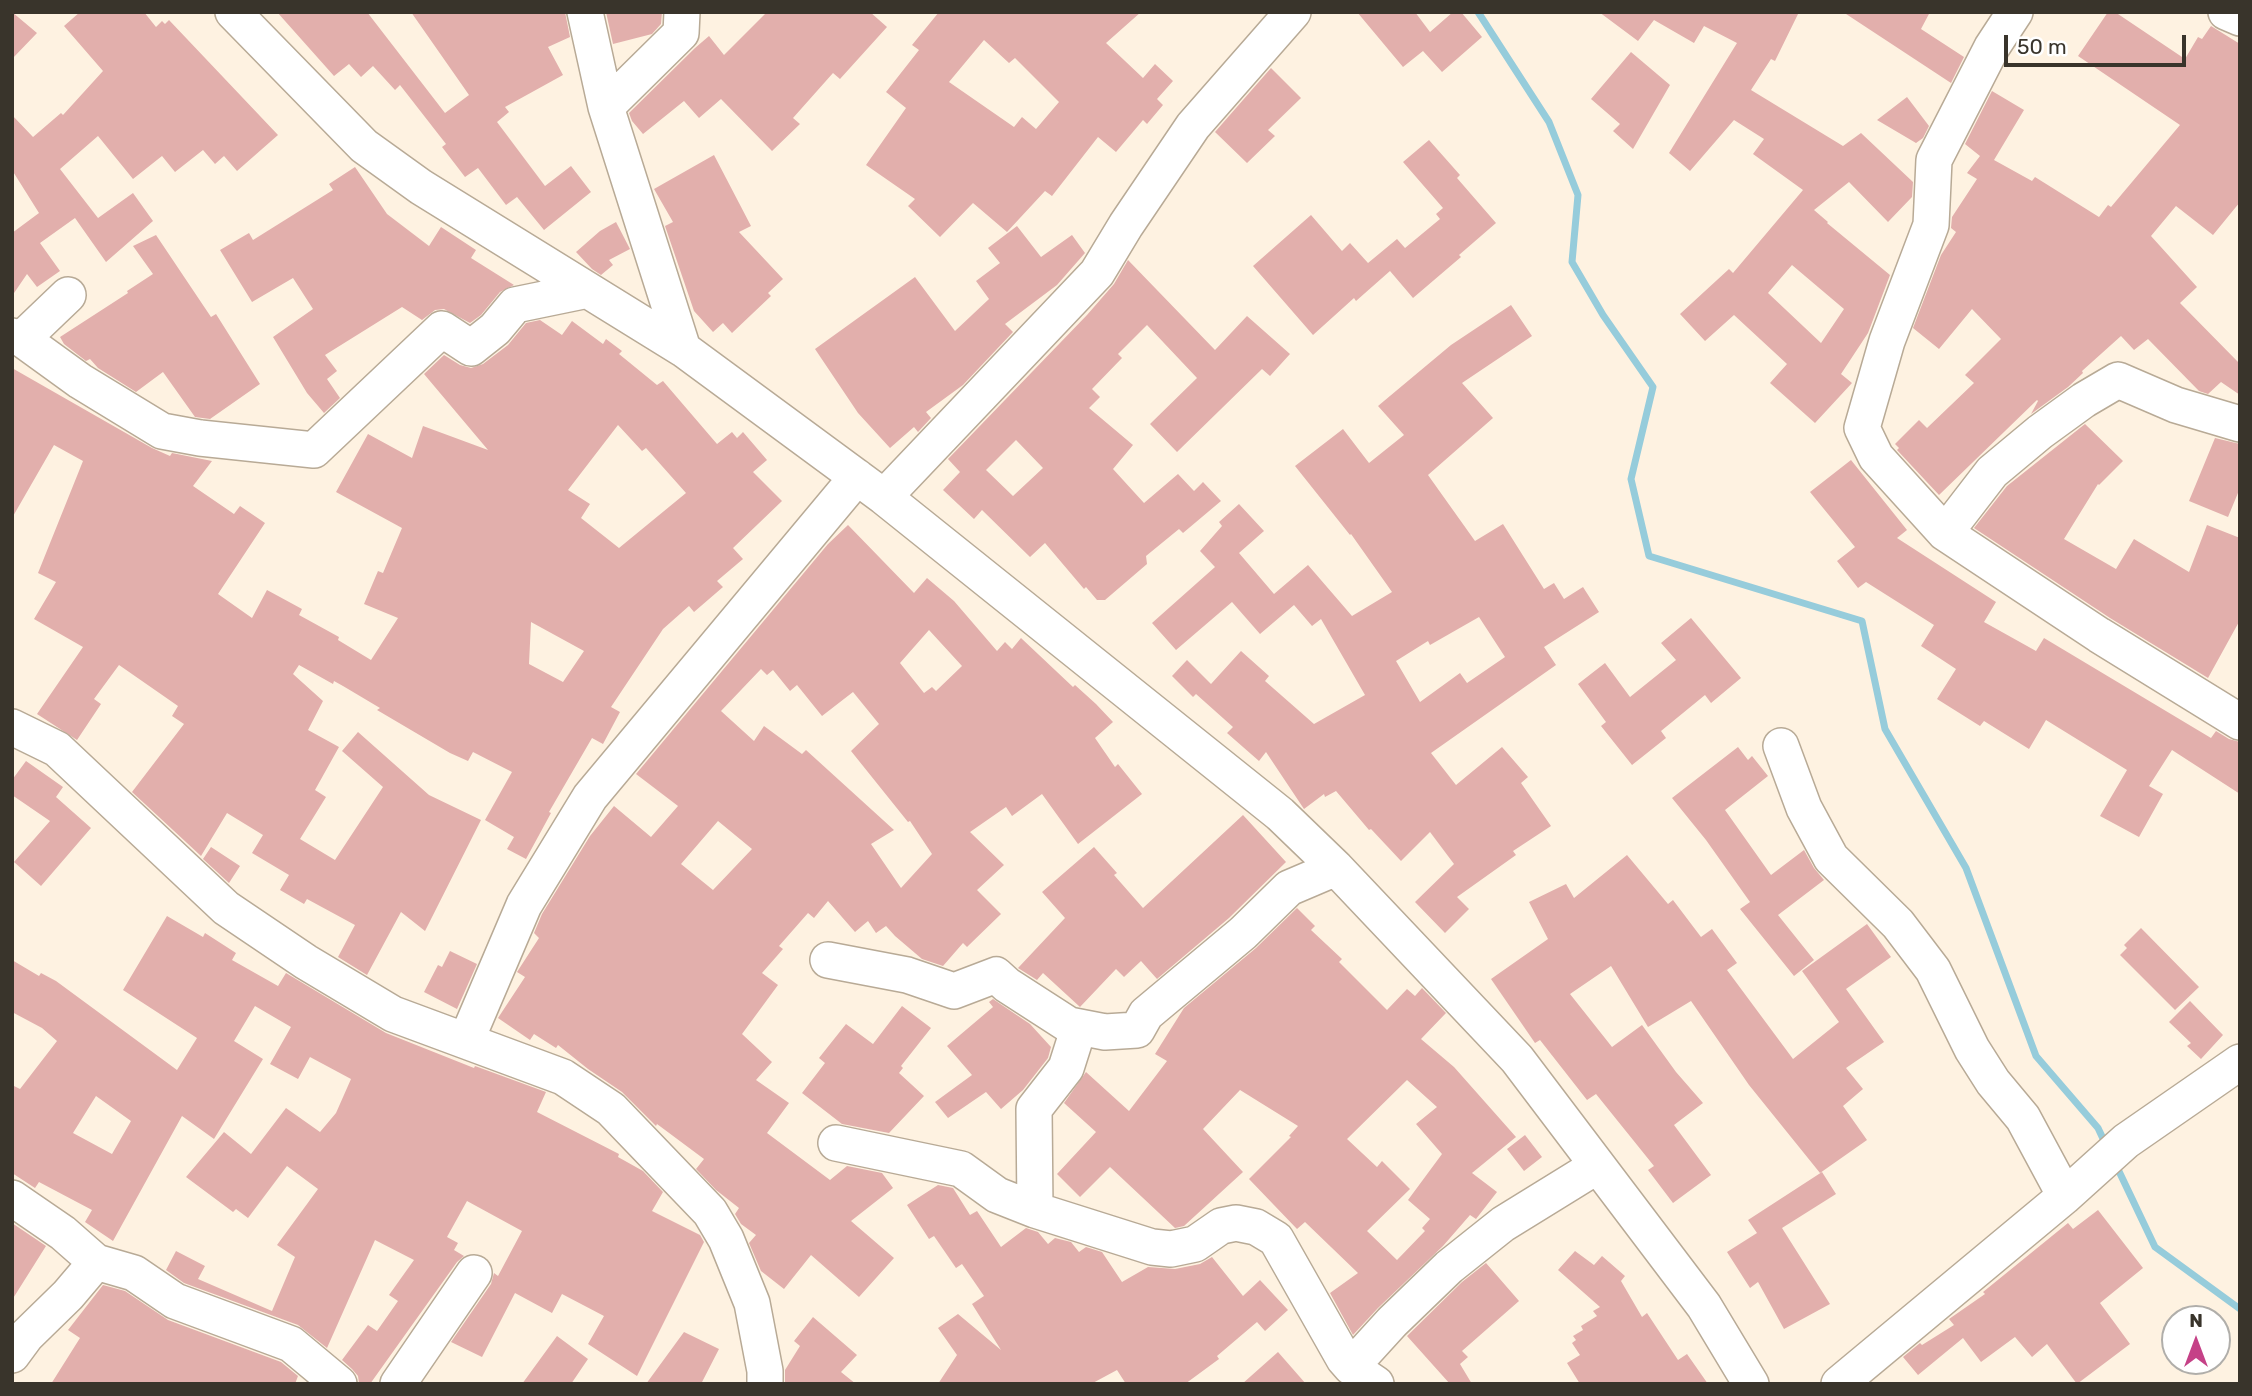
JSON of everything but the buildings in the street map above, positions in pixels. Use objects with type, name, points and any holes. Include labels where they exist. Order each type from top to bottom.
[{"type":"street","points":[[233,12],[364,146],[421,187],[683,349],[870,487],[1280,814],[1336,868],[1517,1059],[1704,1306],[1751,1384]]},
{"type":"street","points":[[585,12],[607,107],[683,349]]},
{"type":"street","points":[[607,107],[681,33],[682,12]]},
{"type":"street","points":[[466,1041],[524,905],[590,797],[870,487],[1097,272],[1193,126],[1293,12]]},
{"type":"street","points":[[2015,12],[1992,47],[1934,160],[1931,225],[1887,341],[1862,428],[1876,457],[1945,533],[2099,635],[2240,722]]},
{"type":"street","points":[[2226,12],[2240,18]]},
{"type":"street","points":[[68,295],[17,338],[80,381],[162,431],[200,438],[314,450],[442,329],[471,348],[495,329],[515,306],[588,290]]},
{"type":"street","points":[[1945,533],[1992,472],[2051,424],[2118,380],[2176,405],[2240,424]]},
{"type":"street","points":[[12,727],[57,749],[226,908],[306,962],[393,1014],[563,1077],[611,1109],[710,1212],[726,1239],[752,1303],[765,1384]]},
{"type":"street","points":[[1781,746],[1804,808],[1830,858],[1898,925],[1933,970],[1972,1049],[1993,1082],[2023,1118],[2065,1196]]},
{"type":"street","points":[[828,960],[907,975],[954,991],[996,975],[1069,1025],[1105,1032],[1137,1030],[1146,1014],[1243,933],[1289,888],[1336,868]]},
{"type":"street","points":[[1035,1210],[1034,1109],[1066,1068],[1079,1027]]},
{"type":"street","points":[[1839,1384],[2065,1196],[2126,1141],[2240,1062]]},
{"type":"street","points":[[836,1143],[961,1170],[997,1195],[1035,1210],[1152,1247],[1171,1249],[1195,1244],[1221,1227],[1236,1223],[1256,1227],[1276,1238],[1344,1359],[1364,1376],[1392,1322],[1449,1268],[1503,1224],[1597,1166]]},
{"type":"street","points":[[12,1198],[63,1233],[96,1262],[134,1273],[175,1301],[291,1344],[339,1384]]},
{"type":"street","points":[[12,1355],[24,1321],[68,1295],[96,1262]]},
{"type":"street","points":[[398,1384],[474,1273]]},
{"type":"waterway","points":[[1478,12],[1549,122],[1578,195],[1572,262],[1603,315],[1653,387],[1631,479],[1649,556],[1862,621],[1885,729],[1966,868],[2036,1056],[2098,1128],[2106,1145]]},
{"type":"waterway","points":[[2116,1165],[2155,1247],[2240,1309]]}]
